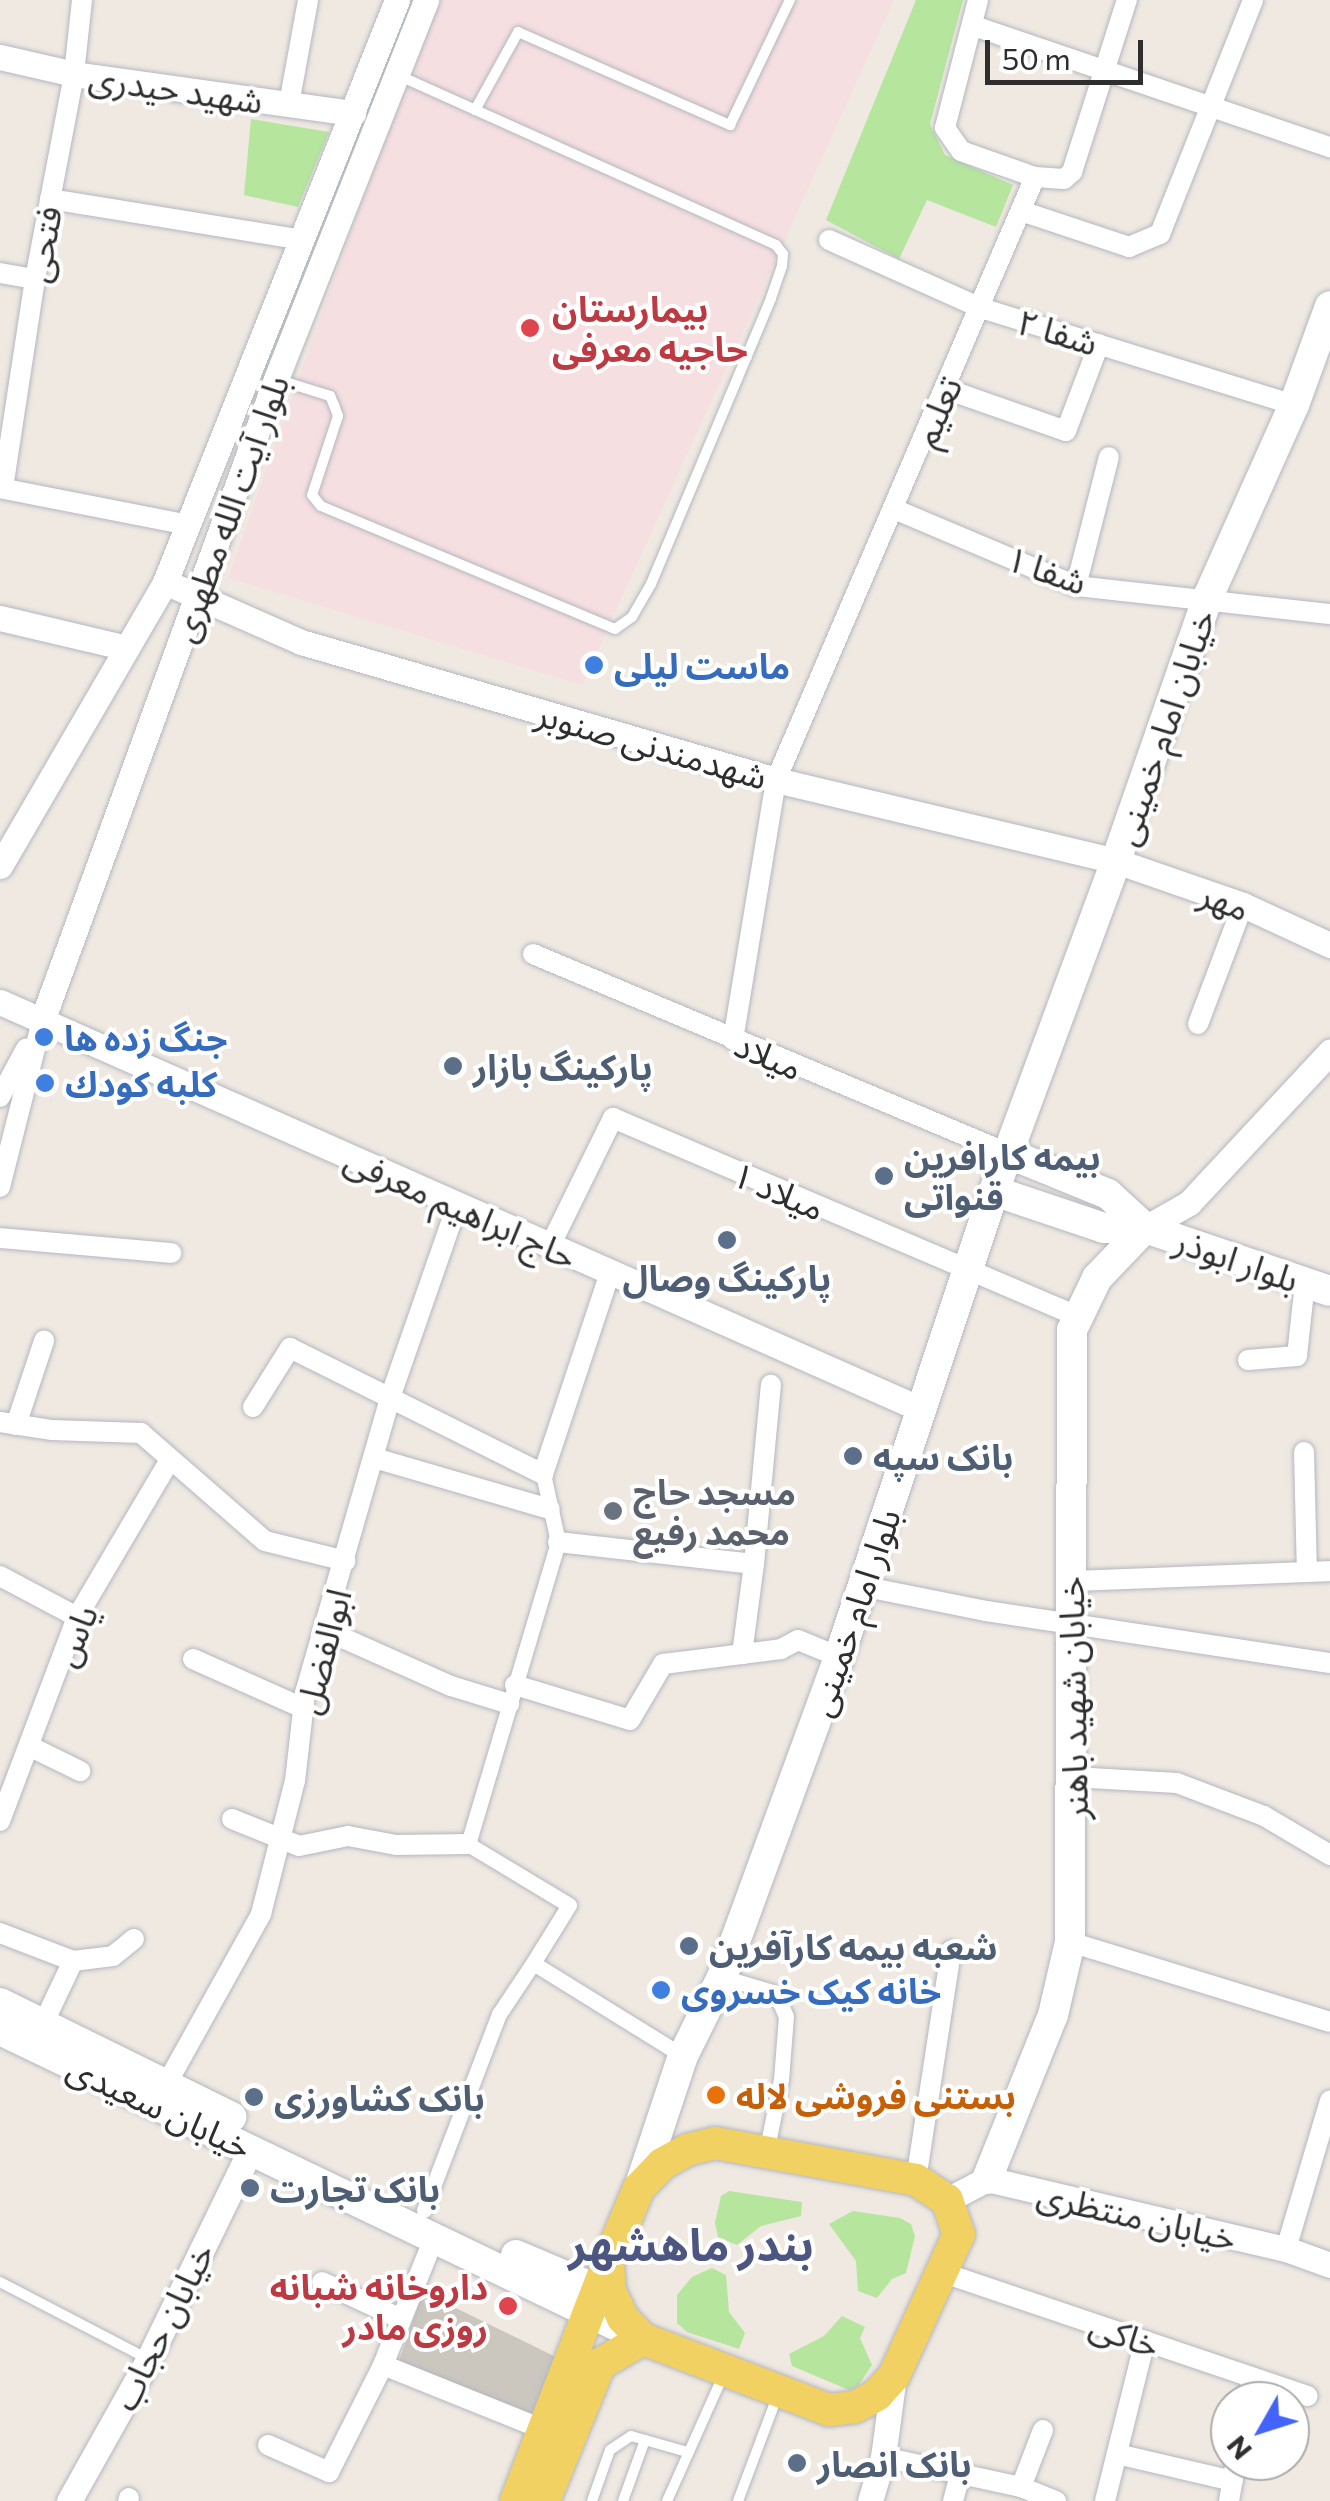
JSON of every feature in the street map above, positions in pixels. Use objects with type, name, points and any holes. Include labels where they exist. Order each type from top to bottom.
[{"type":"main road","name":"خیابان امام خمینی","points":[[1007,1153],[1116,861],[1208,597],[1294,404],[1330,306]]},
{"type":"main road","name":"بلوار امام خمینی","points":[[639,2188],[682,2060],[722,1977],[839,1657],[1007,1153]]},
{"type":"main road","points":[[1007,1153],[1108,1194],[1145,1228]]},
{"type":"main road","points":[[994,1191],[1104,1228],[1145,1228]]},
{"type":"main road","name":"بلوار ابوذر","points":[[1145,1228],[1318,1286]]},
{"type":"main road","name":"خیابان شهید باهنر","points":[[987,2179],[1052,2014],[1070,1942],[1073,1777],[1069,1358],[1077,1316],[1097,1278],[1145,1228]]},
{"type":"main road","name":"خیابان سعیدی","points":[[0,2003],[166,2085],[429,2224]]},
{"type":"main road","name":"خیابان سعیدی","points":[[0,2030],[251,2149],[429,2224],[596,2287],[643,2339]]},
{"type":"main road","points":[[516,2501],[596,2287],[639,2188],[662,2164],[686,2150],[715,2143],[916,2180],[946,2200],[959,2234],[894,2376],[877,2395],[854,2407],[829,2410],[643,2339],[622,2318],[610,2291],[596,2287]]},
{"type":"main road","points":[[544,2501],[600,2364],[643,2339]]},
{"type":"street","name":"فتحی","points":[[2,488],[7,417],[74,74],[82,0]]},
{"type":"street","points":[[290,104],[308,0]]},
{"type":"street","name":"بلوار آیت الله مطهری","points":[[42,1020],[384,70],[397,0]]},
{"type":"street","name":"بلوار آیت الله مطهری","points":[[4,851],[165,582],[353,113],[426,0]]},
{"type":"street","points":[[978,0],[946,128],[962,151],[1036,177],[1069,176],[1126,0]]},
{"type":"street","points":[[1021,211],[1129,247],[1144,244],[1160,234],[1214,107],[1253,0]]},
{"type":"street","points":[[974,26],[1330,148]]},
{"type":"street","name":"شهید حیدری","points":[[0,57],[74,74],[353,113]]},
{"type":"street","name":"تعلیم","points":[[733,1040],[776,780],[1036,177]]},
{"type":"street","points":[[50,199],[302,240]]},
{"type":"street","name":"شفا ۲","points":[[829,240],[981,308],[1294,404]]},
{"type":"street","points":[[0,273],[34,279]]},
{"type":"street","points":[[946,388],[1066,431],[1099,344]]},
{"type":"street","points":[[1076,586],[1108,457]]},
{"type":"street","points":[[2,488],[188,524]]},
{"type":"street","name":"شفا ۱","points":[[894,509],[1076,586],[1208,597],[1330,614]]},
{"type":"street","name":"شهدمندنی صنوبر","points":[[165,582],[301,642],[776,780],[1116,861]]},
{"type":"street","points":[[0,618],[127,648]]},
{"type":"street","name":"مهر","points":[[1116,861],[1244,905],[1330,945]]},
{"type":"street","points":[[1198,1024],[1244,905]]},
{"type":"street","name":"میلاد","points":[[533,954],[1007,1153]]},
{"type":"street","name":"حاج ابراهیم معرفی","points":[[0,1002],[923,1410]]},
{"type":"street","points":[[0,1097],[42,1020]]},
{"type":"street","points":[[0,1187],[42,1020]]},
{"type":"street","points":[[1145,1228],[1189,1202],[1330,1052]]},
{"type":"street","name":"میلاد ۱","points":[[550,1246],[613,1118],[1077,1316]]},
{"type":"street","name":"ابوالفضل","points":[[166,2085],[261,1914],[295,1780],[303,1708],[391,1395],[457,1205]]},
{"type":"street","points":[[0,1238],[171,1253]]},
{"type":"street","points":[[468,1844],[558,1542],[543,1474],[610,1273]]},
{"type":"street","points":[[1248,1360],[1296,1356],[1318,1286]]},
{"type":"street","points":[[44,1341],[8,1424],[140,1433],[265,1541],[346,1561]]},
{"type":"street","points":[[252,1407],[290,1348],[543,1474]]},
{"type":"street","points":[[742,1654],[771,1385]]},
{"type":"street","points":[[1304,1452],[1307,1572]]},
{"type":"street","points":[[374,1458],[550,1510]]},
{"type":"street","name":"یاس","points":[[0,1821],[77,1617],[170,1460]]},
{"type":"street","points":[[558,1542],[754,1564]]},
{"type":"street","points":[[1071,1581],[1330,1571]]},
{"type":"street","points":[[0,1576],[77,1617]]},
{"type":"street","points":[[861,1586],[1330,1663]]},
{"type":"street","points":[[325,1630],[451,1686],[512,1694],[630,1720],[663,1664],[781,1649],[798,1640],[839,1657]]},
{"type":"street","points":[[193,1659],[303,1708]]},
{"type":"street","points":[[31,1747],[80,1771]]},
{"type":"street","points":[[1073,1777],[1177,1783],[1264,1816],[1330,1855]]},
{"type":"street","points":[[232,1819],[299,1846],[348,1836],[396,1846],[468,1844],[569,1905],[499,2014],[429,2224],[402,2319],[383,2366],[329,2472],[268,2445]]},
{"type":"street","points":[[0,1932],[73,1961],[113,1956],[134,1939]]},
{"type":"street","points":[[1070,1942],[1330,2022]]},
{"type":"street","points":[[916,2180],[950,1951]]},
{"type":"street","points":[[44,2024],[73,1961]]},
{"type":"street","points":[[533,1963],[682,2060]]},
{"type":"street","points":[[722,1977],[776,1993],[786,2016],[782,2079],[766,2153]]},
{"type":"street","points":[[1286,2250],[1330,2100]]},
{"type":"street","name":"خیابان حجاب","points":[[69,2501],[148,2360],[251,2149]]},
{"type":"street","points":[[946,2200],[987,2179]]},
{"type":"street","name":"خیابان منتظری","points":[[987,2179],[1286,2250],[1330,2264]]},
{"type":"street","name":"خاکی","points":[[941,2272],[1261,2381]]},
{"type":"street","points":[[322,2282],[402,2319]]},
{"type":"street","points":[[1105,2501],[1144,2341]]},
{"type":"street","points":[[383,2366],[542,2430]]},
{"type":"street","points":[[870,2501],[883,2457],[894,2376]]},
{"type":"street","points":[[1021,2487],[1043,2430]]},
{"type":"street","points":[[1117,2454],[1210,2476]]},
{"type":"street","points":[[883,2457],[1021,2487],[1056,2501]]},
{"type":"street","points":[[953,2501],[960,2474]]},
{"type":"lane","points":[[475,110],[518,32],[730,125],[790,0]]},
{"type":"lane","points":[[276,378],[330,396],[338,416],[312,495],[321,506],[614,629],[632,616],[651,584],[771,298],[783,254],[776,244],[384,70]]},
{"type":"lane","points":[[0,2282],[148,2360]]},
{"type":"lane","points":[[667,2501],[726,2371]]},
{"type":"lane","points":[[738,2501],[780,2391]]},
{"type":"lane","points":[[592,2501],[610,2450],[631,2436],[687,2452]]},
{"type":"lane","points":[[623,2501],[645,2440]]},
{"type":"shaded area","name":"بیمارستان حاجیه معرفی","points":[[433,0],[894,0],[582,685],[228,578]]},
{"type":"green space","points":[[916,0],[963,0],[930,124],[945,155],[1013,185],[996,227],[927,200],[899,259],[826,220]]},
{"type":"green space","points":[[251,119],[329,132],[298,207],[244,195]]},
{"type":"green space","points":[[729,2191],[802,2202],[801,2216],[761,2226],[737,2245],[718,2237],[715,2222],[721,2196]]},
{"type":"green space","points":[[853,2211],[900,2218],[911,2224],[915,2236],[906,2273],[892,2279],[877,2298],[858,2291],[856,2261],[829,2224]]},
{"type":"green space","points":[[712,2268],[726,2275],[729,2312],[745,2333],[739,2349],[687,2332],[677,2323],[677,2295],[692,2277]]},
{"type":"green space","points":[[842,2316],[865,2327],[860,2338],[872,2365],[858,2386],[849,2390],[792,2366],[789,2354],[824,2336]]},
{"type":"building","points":[[423,2292],[558,2358],[535,2421],[399,2361]]},
{"type":"place","name":"بیمارستان حاجیه معرفی","points":[[530,328]]},
{"type":"place","name":"ماست لیلی","points":[[594,665]]},
{"type":"place","name":"جنگ زده ها","points":[[44,1037]]},
{"type":"place","name":"پارکینگ بازار","points":[[453,1066]]},
{"type":"place","name":"كلبه كودك","points":[[45,1083]]},
{"type":"place","name":"بیمه کارافرین قنواتی","points":[[884,1176]]},
{"type":"place","name":"پارکینگ وصال","points":[[727,1240]]},
{"type":"place","name":"بانک سپه","points":[[853,1456]]},
{"type":"place","name":"مسجد حاج محمد رفیع","points":[[613,1511]]},
{"type":"place","name":"شعبه بیمه کارآفرین","points":[[689,1946]]},
{"type":"place","name":"خانه کیک خسروی","points":[[661,1990]]},
{"type":"place","name":"بستنی فروشی لاله","points":[[716,2095]]},
{"type":"place","name":"بانک کشاورزی","points":[[254,2097]]},
{"type":"place","name":"بانک تجارت","points":[[250,2188]]},
{"type":"place","name":"داروخانه شبانه روزی مادر","points":[[508,2306]]},
{"type":"place","name":"بانک انصار","points":[[797,2463]]},
{"type":"district","name":"بندر ماهشهر","points":[[691,2243]]}]
